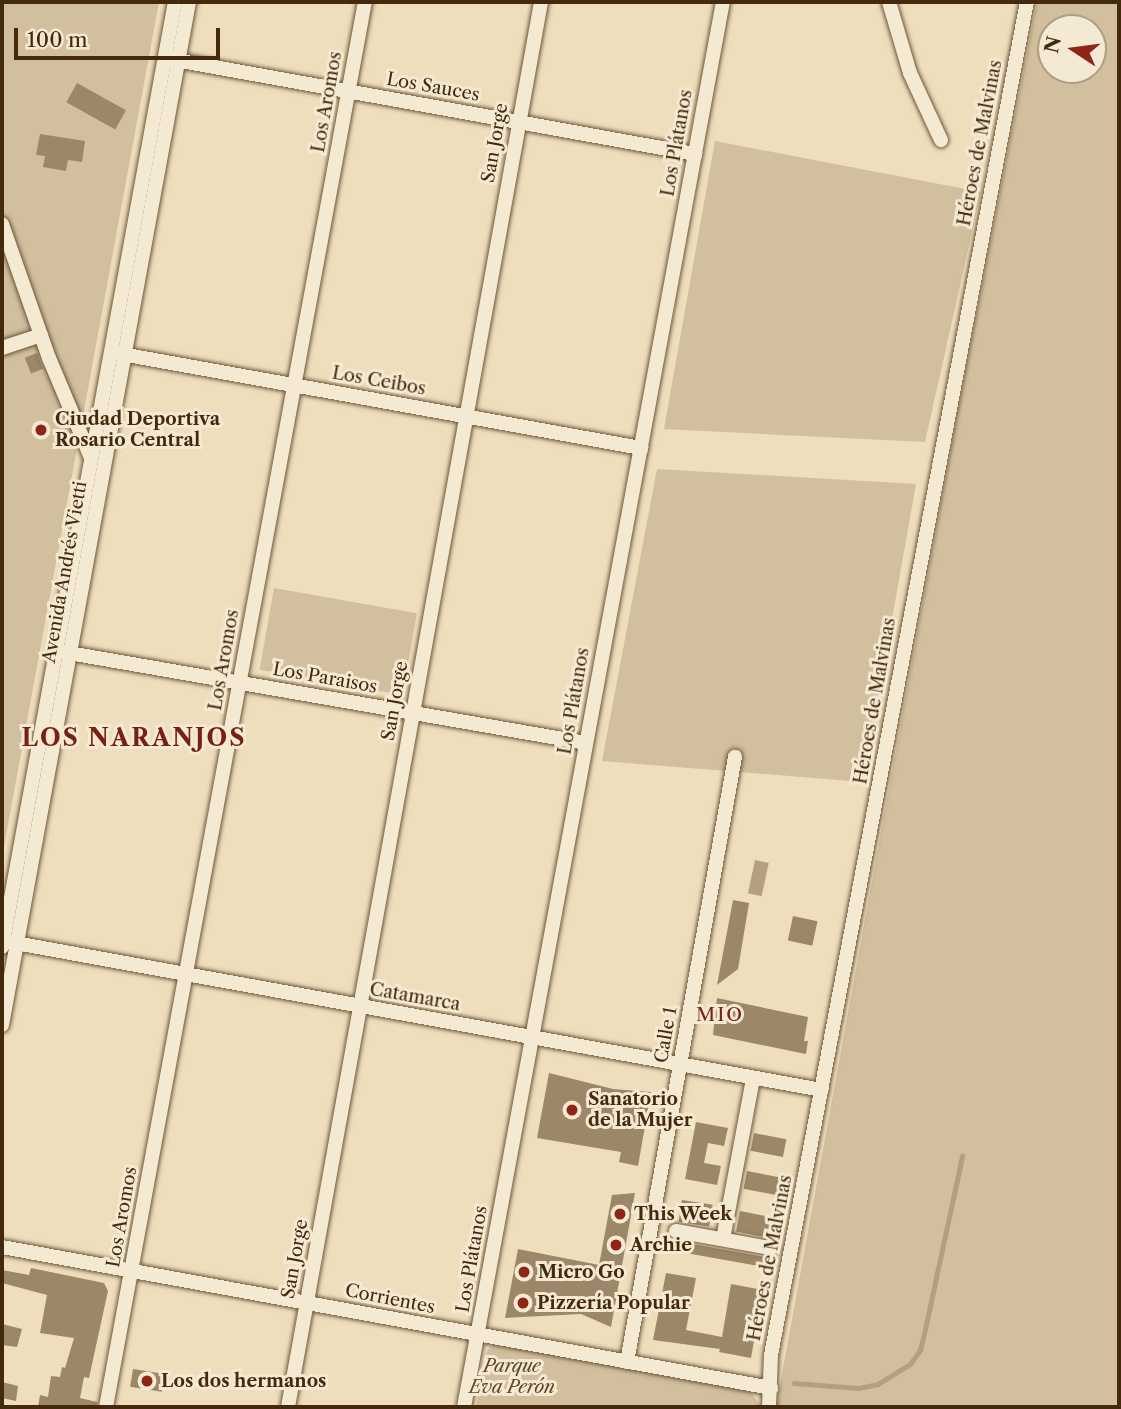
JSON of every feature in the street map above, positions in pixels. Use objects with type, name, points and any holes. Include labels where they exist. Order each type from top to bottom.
[{"type":"street","name":"Avenida Andrés Vietti","points":[[172,59],[175,2]]},
{"type":"street","name":"Avenida Andrés Vietti","points":[[2,1025],[6,943],[63,652],[172,59],[189,2]]},
{"type":"street","name":"Los Aromos","points":[[106,1407],[365,2]]},
{"type":"street","name":"San Jorge","points":[[288,1407],[541,2]]},
{"type":"street","name":"Los Plátanos","points":[[464,1407],[723,2]]},
{"type":"street","points":[[889,2],[910,73],[940,140]]},
{"type":"street","name":"Héroes de Malvinas","points":[[769,1407],[771,1355],[1027,2]]},
{"type":"street","name":"Los Sauces","points":[[172,59],[695,154]]},
{"type":"street","points":[[2,224],[41,335],[98,460]]},
{"type":"street","points":[[2,348],[41,335]]},
{"type":"street","name":"Los Ceibos","points":[[118,353],[640,448]]},
{"type":"street","name":"Los Paraisos","points":[[63,652],[586,743]]},
{"type":"street","name":"Calle 1","points":[[627,1362],[735,757]]},
{"type":"street","name":"Catamarca","points":[[6,943],[822,1090]]},
{"type":"street","points":[[723,1239],[753,1078]]},
{"type":"street","points":[[676,1231],[770,1248]]},
{"type":"street","name":"Corrientes","points":[[2,1247],[771,1388]]},
{"type":"green space","name":"Ciudad Deportiva Rosario Central","points":[[2,2],[159,2],[2,857]]},
{"type":"green space","points":[[1037,2],[1119,2],[1119,1407],[776,1407],[957,416]]},
{"type":"green space","points":[[715,141],[981,192],[925,442],[664,429]]},
{"type":"green space","points":[[657,469],[916,484],[863,782],[602,761]]},
{"type":"green space","points":[[274,588],[417,613],[402,695],[260,670]]},
{"type":"green space","name":"Parque Eva Perón","points":[[499,1344],[748,1389],[762,1407],[476,1407],[487,1351],[492,1345]]},
{"type":"shaded area","points":[[755,860],[769,863],[762,896],[748,893]]},
{"type":"building","points":[[77,83],[126,110],[115,129],[66,102]]},
{"type":"building","points":[[40,134],[85,141],[82,162],[68,160],[66,171],[43,167],[45,156],[36,155]]},
{"type":"building","points":[[37,353],[43,369],[31,374],[25,358]]},
{"type":"building","points":[[733,900],[749,903],[738,969],[717,985]]},
{"type":"building","points":[[793,916],[817,921],[812,946],[788,940]]},
{"type":"building","points":[[717,998],[808,1017],[804,1041],[808,1041],[806,1054],[713,1035]]},
{"type":"building","points":[[549,1073],[613,1089],[651,1092],[638,1166],[619,1162],[621,1152],[537,1138]]},
{"type":"building","points":[[696,1122],[728,1128],[724,1146],[708,1143],[704,1163],[721,1166],[717,1185],[685,1179]]},
{"type":"building","points":[[754,1133],[786,1139],[783,1157],[751,1151]]},
{"type":"building","points":[[747,1171],[779,1177],[776,1195],[744,1189]]},
{"type":"building","points":[[635,1193],[611,1327],[581,1314],[505,1318],[518,1249],[599,1265],[612,1195]]},
{"type":"building","points":[[682,1200],[713,1205],[709,1227],[679,1222]]},
{"type":"building","points":[[740,1211],[772,1217],[768,1238],[736,1232]]},
{"type":"building","points":[[675,1241],[765,1257],[763,1267],[673,1251]]},
{"type":"building","points":[[31,1268],[104,1283],[108,1291],[89,1378],[84,1377],[80,1398],[97,1402],[97,1407],[38,1407],[40,1395],[48,1397],[51,1376],[60,1377],[62,1367],[65,1368],[74,1338],[40,1333],[47,1295],[2,1283],[2,1270],[29,1275]]},
{"type":"building","points":[[666,1273],[696,1278],[686,1330],[722,1337],[731,1284],[763,1290],[751,1358],[719,1352],[720,1349],[653,1340]]},
{"type":"building","points":[[2,1324],[22,1329],[17,1347],[2,1345]]},
{"type":"building","name":"Los dos hermanos","points":[[133,1369],[165,1374],[162,1392],[130,1387]]},
{"type":"building","points":[[2,1382],[18,1386],[16,1401],[2,1398]]},
{"type":"waterway","points":[[794,1383],[858,1388],[878,1384],[910,1364],[920,1350],[962,1156]]},
{"type":"place","name":"Ciudad Deportiva Rosario Central","points":[[41,430]]},
{"type":"place","name":"Sanatorio de la Mujer","points":[[572,1110]]},
{"type":"place","name":"This Week","points":[[620,1214]]},
{"type":"place","name":"Archie","points":[[616,1245]]},
{"type":"place","name":"Micro Go","points":[[524,1272]]},
{"type":"place","name":"Pizzería Popular","points":[[523,1303]]},
{"type":"place","name":"Los dos hermanos","points":[[147,1381]]},
{"type":"district","name":"LOS NARANJOS","points":[[134,738]]},
{"type":"district","name":"MIO","points":[[720,1015]]}]
